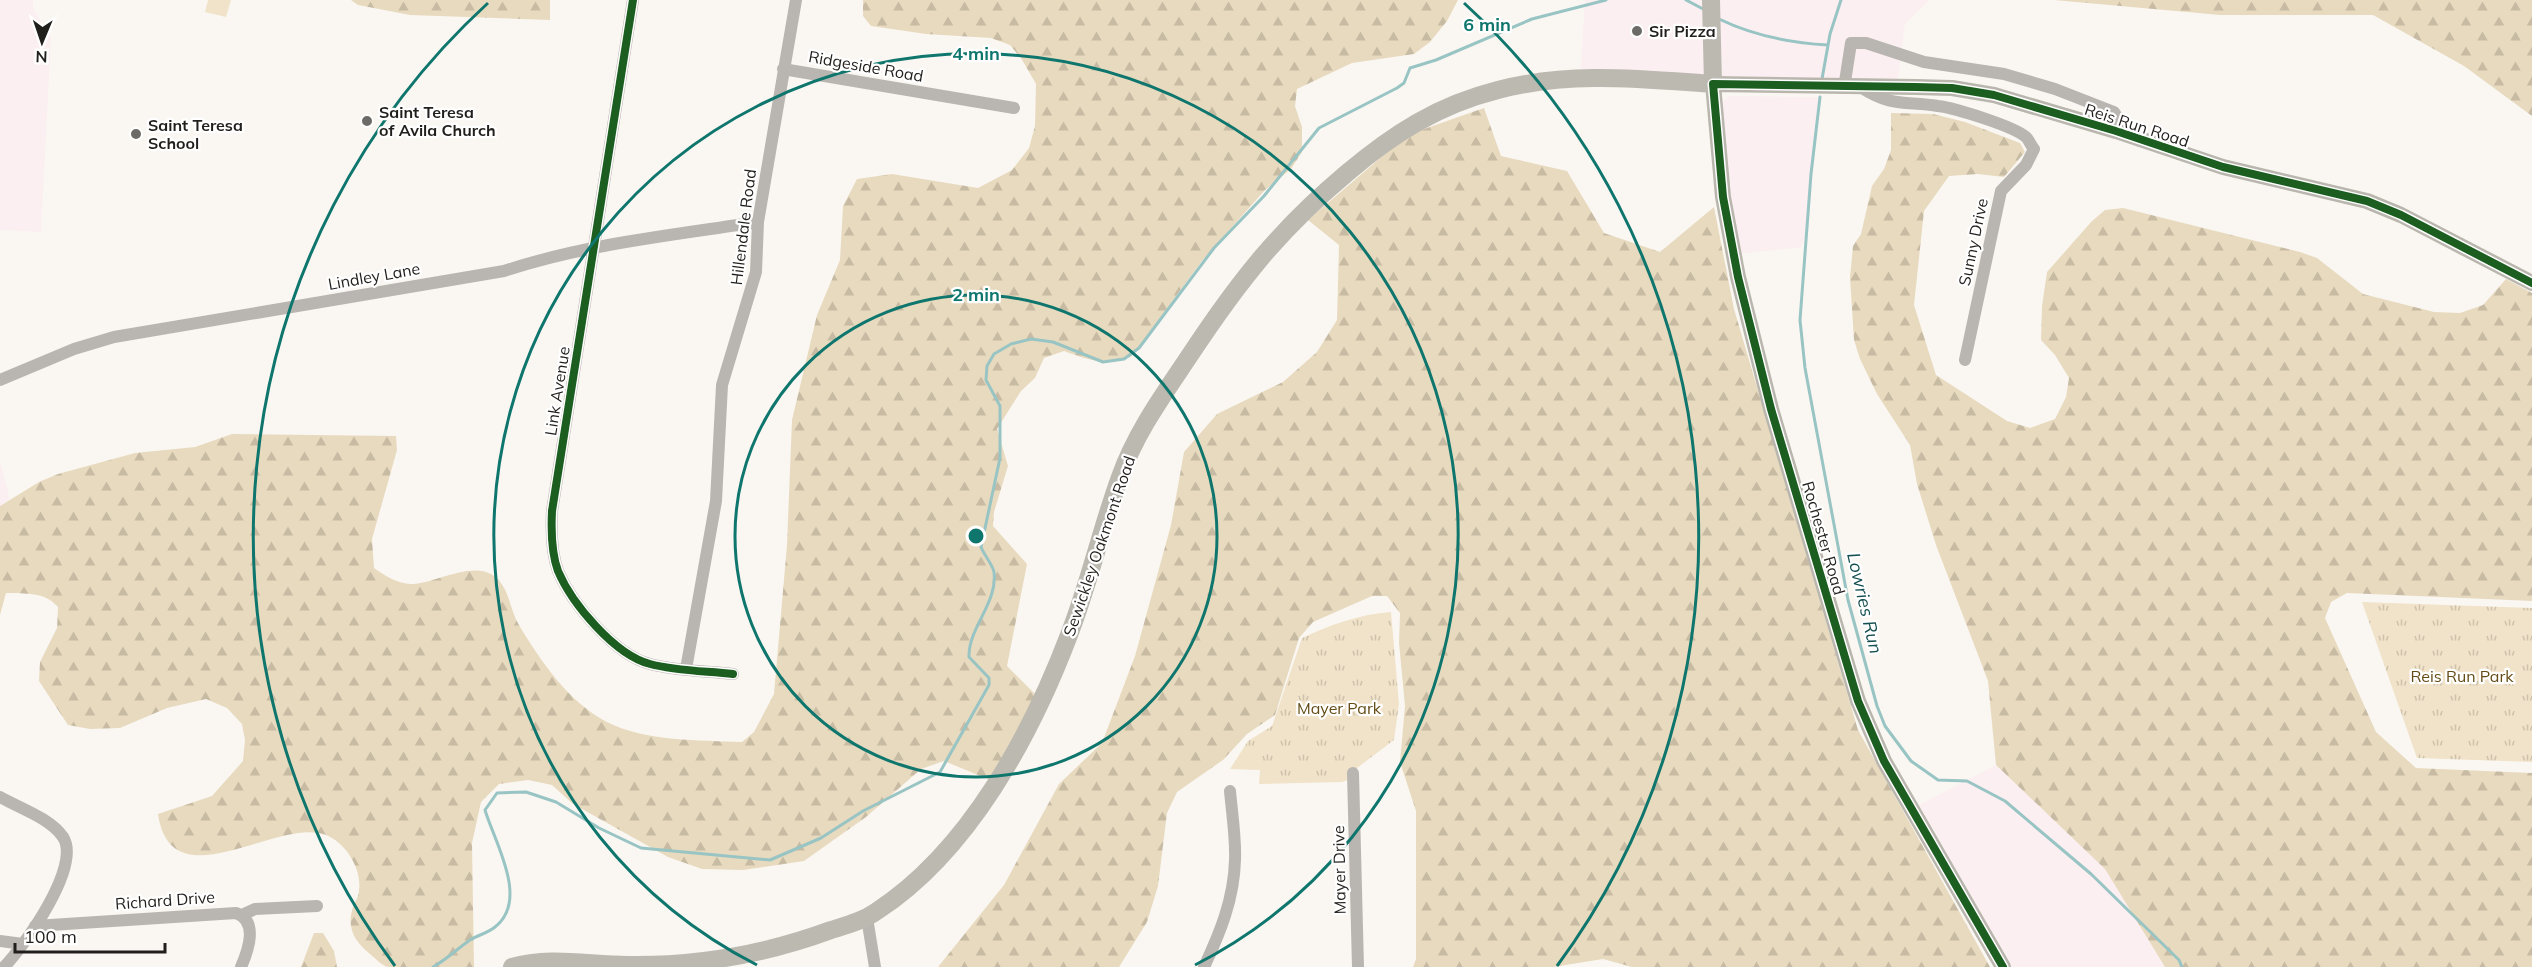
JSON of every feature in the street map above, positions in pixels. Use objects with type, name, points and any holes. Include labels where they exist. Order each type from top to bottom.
[{"type":"main road","name":"Rochester Road","points":[[1710,10],[1713,84]]},
{"type":"main road","name":"Sewickley Oakmont Road","points":[[512,967],[547,962],[650,965],[736,957],[810,938],[867,918],[902,893],[939,860],[969,821],[1000,774],[1032,717],[1069,635],[1109,507],[1136,440],[1238,286],[1267,248],[1300,213],[1403,129],[1431,113],[1482,94],[1546,80],[1580,77],[1713,84]]},
{"type":"street","name":"Link Avenue","points":[[633,0],[552,512],[551,538],[558,570],[573,597],[597,627],[624,651],[650,664],[733,674]]},
{"type":"street","name":"Hillendale Road","points":[[686,669],[716,501],[722,385],[756,272],[758,222],[796,0]]},
{"type":"street","points":[[1844,88],[1851,43],[1866,43],[1924,62],[2004,74],[2084,99],[2114,111],[2118,118],[2116,131]]},
{"type":"street","name":"Ridgeside Road","points":[[783,69],[1014,108]]},
{"type":"street","name":"Reis Run Road","points":[[1713,84],[1844,88],[1934,87],[1994,95],[2116,131],[2223,167],[2367,201],[2401,215],[2532,284]]},
{"type":"street","name":"Rochester Road","points":[[1713,84],[1723,197],[1738,277],[1771,409],[1858,701],[1884,761],[2003,967]]},
{"type":"street","name":"Sunny Drive","points":[[1862,88],[1879,99],[1892,103],[1938,106],[1993,123],[2026,137],[2034,149],[2026,165],[2001,191],[1965,360]]},
{"type":"street","name":"Lindley Lane","points":[[0,380],[74,349],[114,337],[504,271],[543,258],[594,248],[758,222]]},
{"type":"street","name":"Mayer Drive","points":[[1353,773],[1358,967]]},
{"type":"street","points":[[1204,967],[1225,919],[1233,878],[1235,859],[1230,791]]},
{"type":"street","points":[[0,797],[53,826],[62,836],[67,847],[65,871],[24,944],[4,967]]},
{"type":"street","name":"Richard Drive","points":[[35,926],[230,912],[242,915],[255,909],[317,906]]},
{"type":"street","points":[[241,967],[250,935],[249,925],[242,915]]},
{"type":"street","points":[[867,918],[875,967]]},
{"type":"street","points":[[0,941],[24,944]]},
{"type":"shaded area","points":[[0,0],[33,0],[33,8],[51,38],[41,232],[0,230]]},
{"type":"shaded area","points":[[1585,0],[1930,0],[1905,24],[1897,87],[1580,77]]},
{"type":"shaded area","points":[[1730,96],[1818,97],[1809,221],[1802,247],[1739,254],[1723,141],[1723,101]]},
{"type":"shaded area","points":[[0,461],[10,499],[0,506]]},
{"type":"shaded area","points":[[1996,765],[2105,869],[2165,967],[2011,967],[1919,805]]},
{"type":"green space","points":[[208,0],[231,0],[226,17],[205,12]]},
{"type":"green space","points":[[351,0],[550,0],[550,20],[410,15],[358,5]]},
{"type":"green space","points":[[863,0],[1458,0],[1447,21],[1430,42],[1414,54],[1352,63],[1297,89],[1295,106],[1302,127],[1302,152],[1291,169],[1265,190],[1202,261],[1131,357],[1122,360],[1097,361],[1064,351],[1044,358],[1035,378],[1021,391],[997,429],[1008,466],[994,512],[993,526],[1027,564],[1007,666],[1041,700],[995,782],[944,761],[921,769],[866,817],[804,861],[743,870],[702,869],[668,857],[573,804],[552,785],[528,780],[499,784],[481,802],[472,843],[474,967],[388,967],[381,964],[356,939],[351,928],[351,915],[359,892],[355,865],[346,850],[326,835],[306,832],[281,836],[229,851],[204,855],[183,853],[167,840],[158,814],[212,796],[243,761],[245,740],[242,724],[227,708],[206,699],[167,708],[120,728],[90,729],[68,725],[39,681],[40,662],[57,628],[58,607],[47,598],[40,596],[6,593],[0,615],[0,506],[39,482],[58,474],[135,453],[195,447],[232,434],[396,436],[397,450],[372,539],[374,568],[406,584],[420,583],[472,570],[491,574],[502,584],[519,625],[556,679],[593,714],[622,729],[656,737],[742,742],[754,732],[774,694],[787,545],[792,420],[817,315],[840,260],[843,206],[857,179],[892,174],[978,188],[1012,170],[1029,148],[1035,126],[1036,84],[1021,58],[1010,45],[991,38],[926,34],[871,26],[863,16]]},
{"type":"green space","points":[[2054,0],[2532,0],[2532,116],[2464,66],[2373,15],[2220,15]]},
{"type":"green space","points":[[1484,108],[1501,156],[1567,171],[1604,233],[1660,252],[1714,207],[1734,309],[1858,730],[1990,967],[1632,967],[1603,959],[1553,967],[1413,967],[1416,959],[1416,811],[1400,762],[1405,706],[1399,643],[1400,613],[1387,596],[1372,596],[1313,622],[1299,638],[1275,715],[1247,734],[1223,760],[1177,792],[1167,813],[1158,886],[1147,922],[1119,967],[938,967],[1004,885],[1059,784],[1102,743],[1135,656],[1171,525],[1184,452],[1217,414],[1283,382],[1317,352],[1337,320],[1339,245],[1308,220],[1407,135]]},
{"type":"green space","points":[[1891,113],[1933,114],[1965,122],[2020,143],[2025,152],[2004,177],[1978,174],[1949,176],[1924,211],[1914,305],[1936,375],[2007,421],[2030,428],[2055,419],[2066,397],[2069,378],[2055,355],[2041,340],[2042,306],[2047,272],[2092,221],[2105,210],[2123,208],[2300,252],[2317,258],[2363,294],[2434,312],[2460,313],[2483,305],[2506,279],[2532,293],[2532,601],[2347,593],[2331,602],[2325,618],[2376,732],[2416,768],[2532,773],[2532,967],[2165,967],[2105,869],[1996,765],[1988,681],[1936,545],[1917,484],[1910,445],[1877,394],[1860,359],[1854,340],[1850,278],[1853,246],[1861,234],[1872,186],[1884,169],[1891,150]]},
{"type":"green space","name":"Reis Run Park","points":[[2362,602],[2532,608],[2532,762],[2417,758]]},
{"type":"green space","name":"Mayer Park","points":[[1391,612],[1399,704],[1394,740],[1353,771],[1353,778],[1342,782],[1259,784],[1260,770],[1230,769],[1248,741],[1272,726],[1302,638],[1345,621]]},
{"type":"green space","points":[[314,933],[323,933],[334,951],[337,967],[301,967]]},
{"type":"waterway","points":[[433,967],[470,940],[495,927],[505,915],[510,886],[485,810],[497,793],[526,792],[556,802],[599,828],[641,848],[770,860],[821,838],[863,811],[940,772],[989,685],[989,678],[969,657],[973,636],[988,605],[994,583],[993,569],[981,547],[1000,458],[1000,406],[986,380],[987,366],[994,354],[1011,344],[1031,339],[1053,342],[1103,362],[1124,359],[1139,348],[1214,248],[1264,196],[1319,128],[1397,88],[1404,83],[1410,68],[1436,60],[1532,19],[1606,0]]},
{"type":"waterway","points":[[1686,0],[1703,9]]},
{"type":"waterway","name":"Lowries Run","points":[[1822,79],[1830,34],[1841,0]]},
{"type":"waterway","points":[[1719,19],[1745,30],[1772,37],[1828,45]]},
{"type":"waterway","name":"Lowries Run","points":[[1820,97],[1811,174],[1800,320],[1805,368],[1848,600],[1877,706],[1885,726],[1911,761],[1938,780],[1967,781],[2005,801],[2091,874],[2179,960],[2182,967]]},
{"type":"cycle path","points":[[633,0],[552,511],[553,549],[558,571],[573,598],[596,626],[623,650],[650,664],[733,674]]},
{"type":"cycle path","points":[[2003,967],[1884,761],[1858,701],[1771,409],[1738,277],[1723,197],[1713,84],[1952,88],[1994,95],[2116,131],[2223,167],[2367,201],[2401,215],[2532,283]]},
{"type":"place","name":"Sir Pizza","points":[[1637,31]]},
{"type":"place","name":"Saint Teresa of Avila Church","points":[[367,121]]},
{"type":"place","name":"Saint Teresa School","points":[[136,134]]}]
